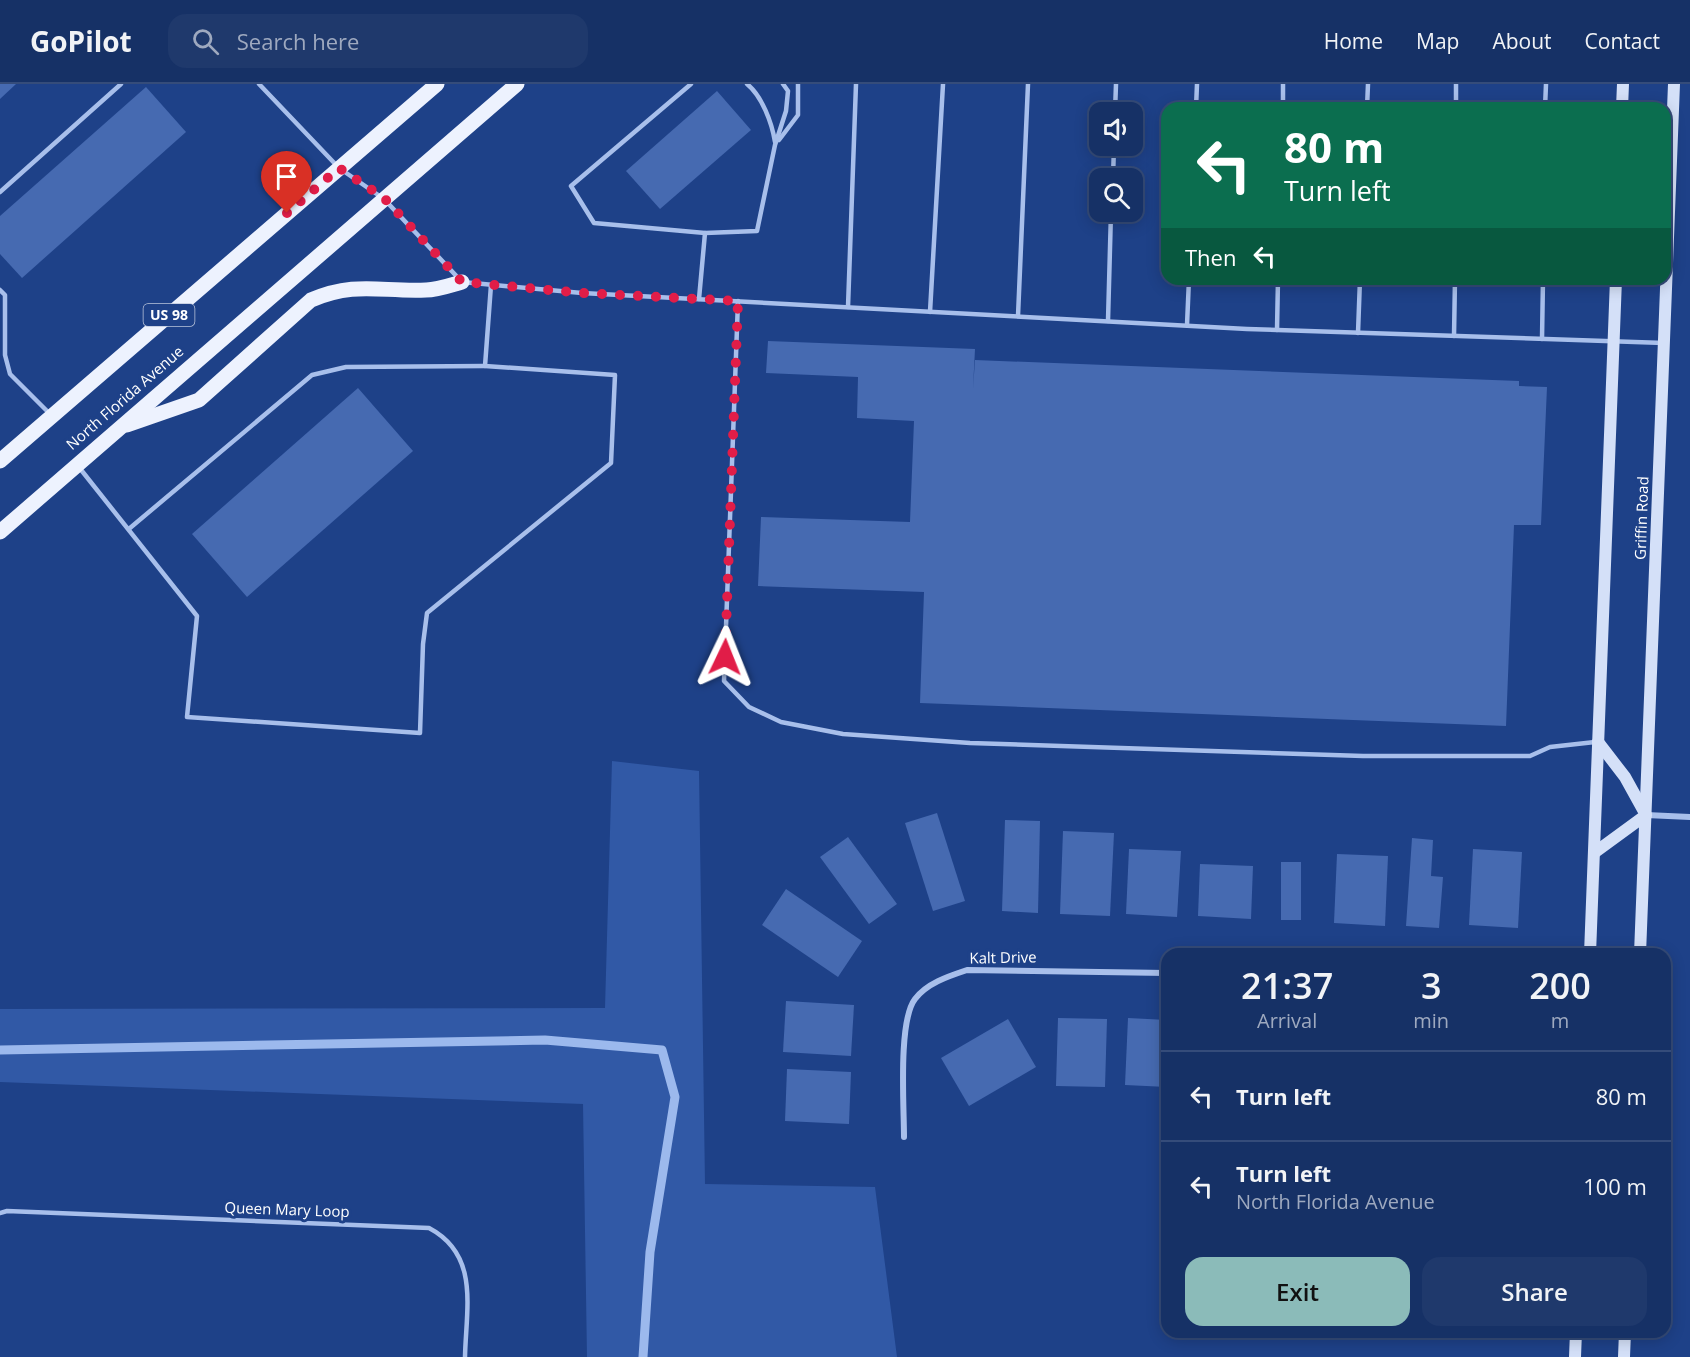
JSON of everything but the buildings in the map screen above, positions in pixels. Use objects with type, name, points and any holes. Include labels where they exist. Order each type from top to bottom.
[{"type":"main road","name":"US 98","points":[[0,461],[437,84]]},
{"type":"main road","name":"North Florida Avenue","points":[[0,532],[517,84]]},
{"type":"main road","points":[[118,428],[199,400],[311,300],[332,291],[356,288],[427,290],[462,282]]},
{"type":"street","points":[[1622,102],[1623,84]]},
{"type":"street","name":"Griffin Road","points":[[1671,162],[1674,84]]},
{"type":"street","points":[[1590,948],[1616,285]]},
{"type":"street","name":"Griffin Road","points":[[1640,948],[1666,285]]},
{"type":"street","points":[[1598,742],[1625,777],[1646,815]]},
{"type":"street","points":[[1594,853],[1646,815],[1690,818]]},
{"type":"street","name":"Kalt Drive","points":[[904,1137],[905,1026],[915,999],[941,978],[967,970],[1161,973]]},
{"type":"street","points":[[1575,1357],[1576,1338]]},
{"type":"street","points":[[1624,1357],[1625,1338]]},
{"type":"lane","points":[[0,192],[121,84]]},
{"type":"lane","points":[[259,84],[339,168],[384,198],[462,282],[699,300],[1277,330],[1664,343]]},
{"type":"lane","points":[[691,84],[571,186],[594,223],[705,233],[757,231],[775,145],[786,111],[788,91],[783,84]]},
{"type":"lane","points":[[747,84],[756,91],[773,130],[775,145]]},
{"type":"lane","points":[[775,145],[798,115],[798,84]]},
{"type":"lane","points":[[848,307],[856,84]]},
{"type":"lane","points":[[930,312],[943,84]]},
{"type":"lane","points":[[1018,316],[1028,84]]},
{"type":"lane","points":[[1115,102],[1116,84]]},
{"type":"lane","points":[[1196,102],[1197,84]]},
{"type":"lane","points":[[1282,102],[1283,84]]},
{"type":"lane","points":[[1367,102],[1368,84]]},
{"type":"lane","points":[[1456,84],[1456,102]]},
{"type":"lane","points":[[1545,102],[1546,84]]},
{"type":"lane","points":[[1108,321],[1111,222]]},
{"type":"lane","points":[[699,300],[705,233]]},
{"type":"lane","points":[[485,366],[491,285]]},
{"type":"lane","points":[[1187,325],[1189,285]]},
{"type":"lane","points":[[1277,330],[1278,285]]},
{"type":"lane","points":[[1358,333],[1360,285]]},
{"type":"lane","points":[[1454,336],[1455,285]]},
{"type":"lane","points":[[1542,339],[1543,285]]},
{"type":"lane","points":[[0,290],[5,296],[5,355],[10,374],[52,416]]},
{"type":"lane","points":[[738,301],[724,681],[749,707],[782,722],[843,734],[970,743],[1375,756],[1530,756],[1550,747],[1598,742]]},
{"type":"lane","points":[[76,464],[130,528],[197,616],[187,717],[420,734],[423,644],[427,613],[611,463],[615,375],[485,366],[346,368],[312,375],[130,528]]},
{"type":"lane","name":"Queen Mary Loop","points":[[0,1213],[7,1211],[429,1228],[444,1236],[459,1254],[467,1277],[465,1357]]},
{"type":"shaded area","points":[[612,761],[699,771],[705,1184],[875,1187],[897,1357],[587,1357],[583,1104],[0,1082],[0,1009],[605,1008]]},
{"type":"waterway","points":[[0,1050],[545,1040],[662,1050],[675,1097],[650,1252],[643,1357]]},
{"type":"route","points":[[287,213],[339,168],[384,198],[462,282],[582,293],[738,301],[725,657]]}]
